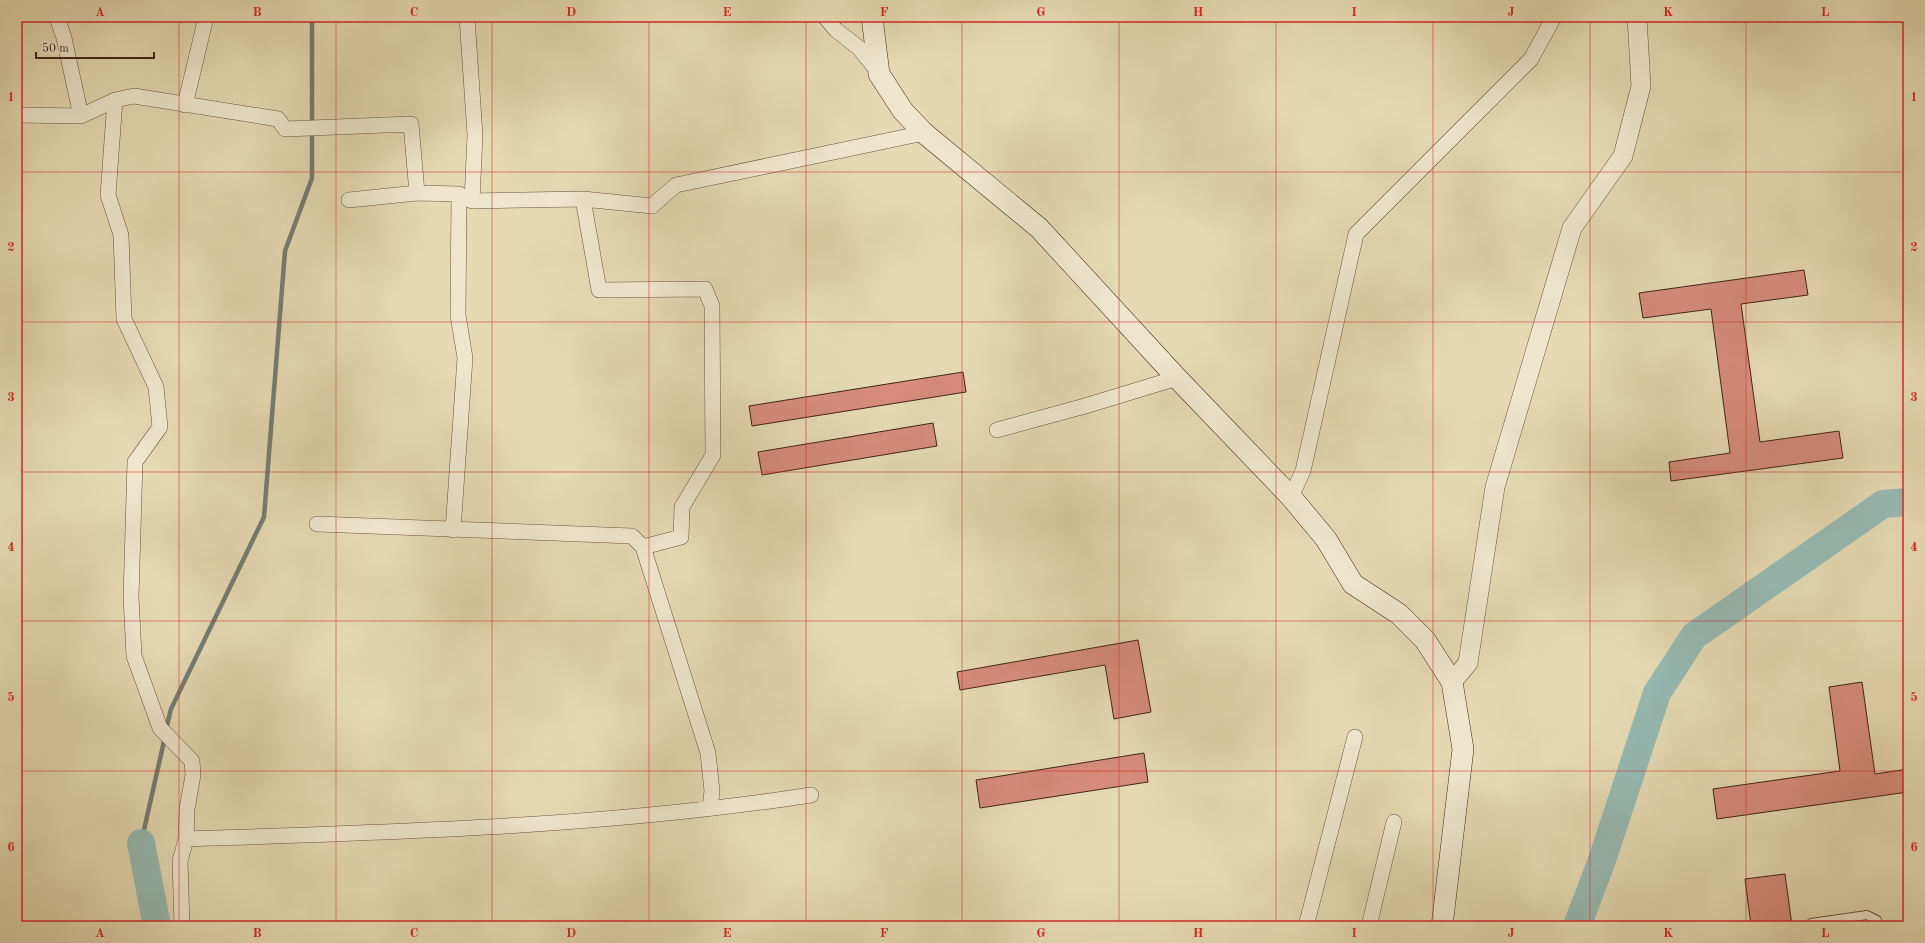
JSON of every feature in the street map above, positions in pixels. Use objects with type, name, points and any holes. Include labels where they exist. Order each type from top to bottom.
[{"type":"main road","points":[[872,17],[880,74],[903,111],[924,133],[1038,228],[1177,378],[1291,497],[1326,540],[1353,584],[1404,620],[1425,640],[1452,682],[1463,749],[1442,926]]},
{"type":"street","points":[[57,17],[64,38],[82,116]]},
{"type":"street","points":[[185,105],[206,17]]},
{"type":"street","points":[[467,17],[475,135],[472,201]]},
{"type":"street","points":[[825,17],[836,30],[859,48],[880,74]]},
{"type":"street","points":[[1291,497],[1303,472],[1356,234],[1531,59],[1554,17]]},
{"type":"street","points":[[1452,682],[1468,663],[1495,487],[1572,228],[1623,156],[1641,86],[1637,17]]},
{"type":"street","points":[[17,115],[82,116],[115,100],[134,96],[278,119],[285,129],[410,124],[417,193]]},
{"type":"street","points":[[115,100],[108,195],[121,236],[124,319],[156,387],[160,427],[135,462],[131,597],[134,656],[160,728],[192,761],[193,775],[187,809],[186,840],[180,861],[182,926]]},
{"type":"street","points":[[349,200],[417,193],[459,194],[472,201],[583,199],[652,206],[676,185],[924,133]]},
{"type":"street","points":[[453,530],[465,358],[458,314],[459,194]]},
{"type":"street","points":[[583,199],[599,290],[705,289],[712,306],[713,455],[682,507],[681,537],[643,547]]},
{"type":"street","points":[[997,430],[1085,406],[1177,378]]},
{"type":"street","points":[[317,524],[632,536],[643,547],[708,753],[712,791],[710,808]]},
{"type":"street","points":[[1306,926],[1355,737]]},
{"type":"street","points":[[186,840],[415,832],[614,818],[811,795]]},
{"type":"street","points":[[1369,926],[1394,822]]},
{"type":"lane","points":[[1811,923],[1867,915],[1877,920],[1878,926]]},
{"type":"building","points":[[1804,270],[1808,295],[1741,304],[1760,442],[1839,431],[1843,458],[1671,481],[1669,462],[1730,453],[1711,309],[1643,318],[1639,293]]},
{"type":"building","points":[[963,372],[966,392],[752,426],[749,406]]},
{"type":"building","points":[[933,423],[937,446],[762,475],[758,452]]},
{"type":"building","points":[[1138,640],[1151,712],[1114,719],[1105,665],[960,690],[957,672]]},
{"type":"building","points":[[1862,682],[1875,774],[1908,769],[1908,792],[1717,819],[1713,789],[1840,771],[1829,687]]},
{"type":"building","points":[[1144,753],[1148,782],[980,808],[976,780]]},
{"type":"building","points":[[1785,874],[1792,926],[1751,926],[1745,879]]},
{"type":"waterway","points":[[166,730],[171,709],[264,517],[285,251],[312,178],[312,17]]},
{"type":"waterway","points":[[1577,926],[1602,860],[1657,693],[1694,636],[1883,504],[1908,502]]},
{"type":"waterway","points":[[141,843],[165,737]]},
{"type":"waterway","points":[[141,843],[157,926]]}]
